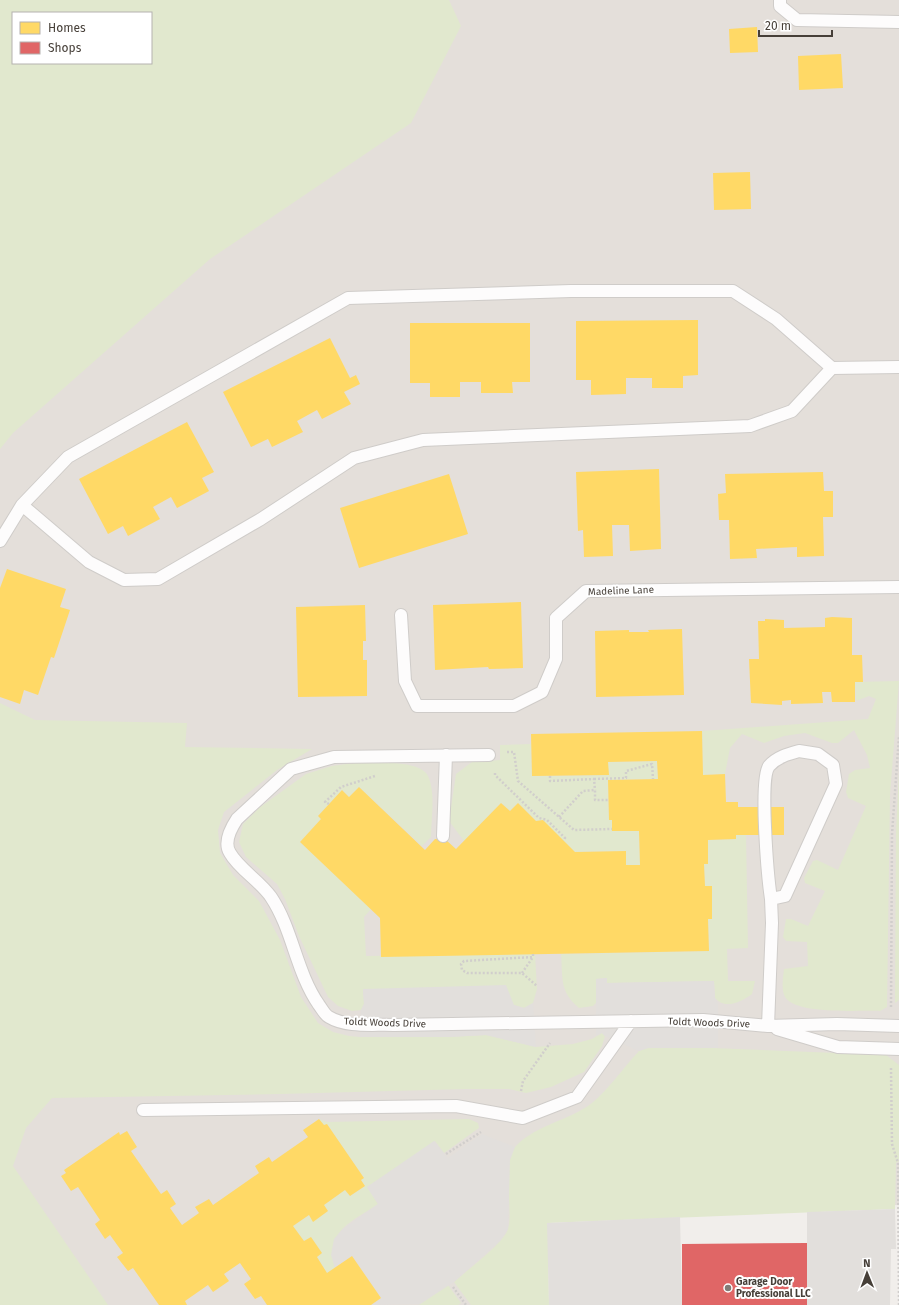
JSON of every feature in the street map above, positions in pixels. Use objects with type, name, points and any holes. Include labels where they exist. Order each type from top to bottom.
[{"type":"lane","points":[[780,0],[780,6],[797,20],[899,22]]},
{"type":"lane","points":[[0,541],[22,505],[68,457],[348,298],[571,290],[733,291],[776,320],[832,368],[899,367]]},
{"type":"lane","points":[[22,505],[89,562],[124,580],[158,579],[261,519],[354,458],[422,440],[750,426],[792,411],[832,368]]},
{"type":"lane","name":"Madeline Lane","points":[[401,615],[405,682],[417,706],[514,706],[542,692],[556,659],[556,618],[586,591],[899,587]]},
{"type":"lane","points":[[771,899],[785,896],[836,784],[833,766],[818,754],[799,751],[779,758],[768,767],[765,783],[765,812],[772,922],[768,1026],[838,1047],[899,1049]]},
{"type":"lane","name":"Toldt Woods Drive","points":[[495,753],[334,757],[291,769],[237,819],[231,828],[228,837],[229,852],[270,896],[280,913],[301,973],[314,997],[327,1016],[344,1024],[394,1025],[703,1020],[768,1026],[837,1024],[899,1026]]},
{"type":"lane","points":[[442,836],[446,755]]},
{"type":"lane","points":[[143,1110],[456,1106],[523,1118],[577,1097],[632,1021]]},
{"type":"path","points":[[495,753],[514,752],[518,781],[574,830],[612,829]]},
{"type":"path","points":[[550,776],[550,781],[626,778],[626,772],[652,764],[653,779]]},
{"type":"path","points":[[495,769],[495,775],[539,818],[547,820],[565,838],[563,840]]},
{"type":"path","points":[[329,804],[325,802],[341,787],[376,776]]},
{"type":"path","points":[[594,779],[595,800],[608,800]]},
{"type":"path","points":[[559,817],[583,791],[595,790]]},
{"type":"path","points":[[522,973],[533,956],[464,961],[461,964],[462,970],[467,973],[522,973],[537,986]]},
{"type":"path","points":[[521,1091],[523,1081],[549,1043],[557,1042]]},
{"type":"path","points":[[446,1154],[481,1132]]},
{"type":"path","points":[[453,1287],[466,1305]]},
{"type":"shaded area","points":[[0,0],[899,0],[899,1205],[511,1213],[512,1305],[0,1305]]},
{"type":"shaded area","points":[[607,978],[607,983],[714,981],[715,998],[718,1003],[718,1048],[648,1048],[639,1051],[605,1036],[602,1033],[596,1036],[596,979]]},
{"type":"shaded area","points":[[506,985],[514,1005],[524,1008],[533,1003],[536,1047],[486,1035],[449,1037],[360,1037],[361,1010],[364,1004],[363,989]]},
{"type":"shaded area","points":[[482,1134],[515,1147],[510,1160],[508,1229],[500,1241],[454,1282],[420,1304],[371,1305],[381,1298],[353,1256],[335,1268],[331,1255],[334,1239],[343,1229],[378,1204],[367,1187],[434,1141],[448,1158]]},
{"type":"shaded area","points":[[895,1209],[896,1249],[891,1249],[890,1305],[807,1305],[807,1212]]},
{"type":"shaded area","points":[[680,1217],[682,1305],[549,1305],[547,1223]]},
{"type":"green space","points":[[0,0],[449,0],[461,26],[411,123],[210,259],[13,433],[0,449]]},
{"type":"green space","points":[[899,681],[890,795],[887,1007],[880,1011],[844,1011],[802,1007],[791,1003],[785,997],[783,991],[783,980],[784,969],[808,966],[807,942],[786,941],[783,937],[786,919],[791,919],[808,926],[825,891],[805,883],[804,878],[813,861],[817,860],[838,870],[866,806],[848,798],[846,792],[849,774],[855,770],[870,768],[867,755],[854,730],[838,743],[832,743],[805,733],[784,736],[764,743],[742,734],[730,748],[725,774],[703,775],[702,731],[868,719],[876,699],[869,696],[856,701],[855,682]]},
{"type":"green space","points":[[0,703],[35,720],[187,723],[185,747],[312,749],[277,770],[224,812],[218,830],[220,853],[233,875],[259,901],[280,940],[301,997],[318,1023],[333,1032],[360,1037],[449,1037],[486,1035],[536,1047],[573,1044],[592,1039],[602,1033],[605,1036],[602,1046],[584,1072],[551,1087],[526,1093],[509,1089],[466,1089],[52,1098],[26,1128],[13,1166],[108,1305],[0,1305]]},
{"type":"green space","points":[[531,744],[532,776],[608,775],[608,762],[657,761],[658,779],[608,780],[609,819],[612,820],[612,831],[639,831],[640,865],[626,865],[626,851],[575,852],[543,821],[536,821],[518,803],[510,811],[501,803],[464,841],[449,821],[456,774],[472,762],[500,760],[500,745]]},
{"type":"green space","points":[[354,763],[394,763],[415,767],[423,771],[428,776],[432,790],[431,837],[422,846],[359,787],[349,797],[342,790],[318,816],[321,819],[300,842],[371,909],[364,917],[366,956],[535,954],[537,989],[533,1003],[524,1008],[514,1005],[363,989],[364,1004],[361,1010],[352,1011],[338,1006],[328,997],[299,936],[285,899],[277,884],[246,857],[239,842],[243,824],[259,808],[306,774],[332,766]]},
{"type":"green space","points":[[899,771],[899,1000],[895,1003],[896,831]]},
{"type":"green space","points":[[736,835],[746,835],[748,948],[727,949],[728,981],[755,981],[752,994],[733,1004],[723,1004],[715,998],[714,981],[607,983],[607,978],[596,979],[596,1003],[593,1006],[579,1008],[568,996],[563,984],[561,954],[709,951],[708,919],[712,919],[712,886],[705,886],[704,864],[708,863],[708,840],[735,839]]},
{"type":"green space","points":[[686,1047],[886,1055],[899,1065],[899,1161],[896,1163],[895,1209],[548,1223],[549,1305],[471,1305],[454,1282],[500,1242],[508,1229],[510,1210],[508,1174],[509,1163],[511,1153],[516,1146],[543,1127],[573,1114],[592,1103],[610,1085],[639,1051],[648,1048]]},
{"type":"green space","points":[[319,1119],[327,1122],[469,1119],[478,1123],[479,1128],[444,1153],[435,1141],[367,1187],[378,1204],[350,1222],[337,1236],[333,1245],[335,1268],[327,1273],[317,1257],[322,1253],[311,1237],[304,1241],[293,1226],[309,1215],[313,1221],[328,1211],[324,1205],[345,1190],[350,1196],[365,1186],[361,1180],[364,1178],[327,1124],[324,1125]]},
{"type":"green space","points":[[448,1285],[461,1303],[458,1305],[419,1305]]},
{"type":"building: Homes","points":[[757,27],[758,52],[730,53],[729,29]]},
{"type":"building: Homes","points":[[841,54],[843,88],[799,90],[798,56]]},
{"type":"building: Homes","points":[[750,172],[751,209],[714,210],[713,173]]},
{"type":"building: Homes","points":[[698,320],[698,375],[683,376],[683,388],[652,388],[652,378],[626,378],[626,394],[591,395],[591,380],[576,380],[576,321]]},
{"type":"building: Homes","points":[[410,323],[530,323],[530,382],[512,382],[513,393],[481,393],[481,382],[460,382],[460,397],[430,397],[430,383],[410,383]]},
{"type":"building: Homes","points":[[330,338],[350,378],[356,375],[360,384],[344,392],[351,404],[322,419],[317,410],[297,421],[303,432],[272,447],[268,439],[251,447],[223,392]]},
{"type":"building: Homes","points":[[187,422],[214,472],[202,478],[209,491],[177,508],[171,497],[153,507],[160,519],[128,536],[123,526],[108,534],[79,479]]},
{"type":"building: Homes","points":[[659,469],[661,549],[630,551],[629,525],[612,525],[613,556],[584,557],[583,530],[578,531],[576,472]]},
{"type":"building: Homes","points":[[823,472],[824,491],[833,491],[833,517],[823,517],[824,556],[797,557],[797,547],[756,549],[757,558],[730,559],[729,520],[719,520],[718,494],[726,493],[725,474]]},
{"type":"building: Homes","points":[[449,474],[468,534],[359,568],[340,508]]},
{"type":"building: Homes","points":[[7,569],[66,589],[60,607],[70,610],[54,658],[51,657],[38,695],[24,690],[20,704],[0,697],[0,588]]},
{"type":"building: Homes","points":[[521,602],[523,668],[489,669],[488,667],[435,670],[433,605]]},
{"type":"building: Homes","points":[[365,605],[366,641],[363,641],[363,660],[367,660],[367,696],[298,697],[296,607]]},
{"type":"building: Homes","points":[[825,618],[852,618],[852,655],[862,655],[863,682],[855,682],[855,702],[832,702],[831,692],[822,692],[823,703],[791,704],[791,700],[782,701],[782,705],[751,703],[749,659],[759,659],[758,621],[765,621],[765,619],[784,620],[784,628],[825,627]]},
{"type":"building: Homes","points":[[682,629],[684,695],[596,697],[595,631],[629,630],[629,632],[649,632],[648,630]]},
{"type":"building: Homes","points":[[702,731],[703,775],[725,774],[726,802],[738,802],[738,807],[784,807],[784,835],[736,835],[736,839],[708,840],[708,864],[704,864],[705,886],[712,886],[712,919],[708,919],[709,951],[381,957],[380,918],[300,842],[321,819],[318,816],[342,790],[349,797],[359,787],[425,850],[435,839],[446,840],[456,849],[501,803],[510,811],[518,803],[536,821],[543,820],[575,852],[626,851],[626,865],[640,865],[639,831],[612,831],[612,820],[609,820],[608,780],[658,779],[657,761],[608,762],[609,775],[532,776],[531,734]]},
{"type":"building: Homes","points":[[319,1119],[324,1125],[327,1124],[364,1178],[361,1180],[365,1186],[350,1196],[345,1190],[324,1205],[328,1211],[313,1222],[309,1215],[293,1226],[304,1241],[311,1237],[322,1253],[317,1257],[327,1273],[352,1256],[381,1298],[371,1305],[267,1305],[261,1296],[255,1299],[244,1284],[251,1279],[240,1263],[224,1274],[229,1281],[213,1292],[208,1285],[185,1301],[187,1305],[159,1305],[133,1268],[128,1271],[117,1257],[123,1253],[110,1235],[105,1239],[95,1224],[100,1220],[78,1187],[71,1191],[61,1176],[66,1173],[64,1170],[119,1132],[120,1135],[127,1131],[137,1147],[131,1151],[161,1194],[167,1190],[176,1204],[170,1208],[182,1225],[199,1213],[195,1207],[209,1199],[213,1205],[259,1173],[255,1166],[269,1157],[272,1162],[308,1137],[303,1130]]},
{"type":"building: Shops","points":[[807,1243],[807,1305],[682,1305],[682,1244]]},
{"type":"place","name":"Garage Door Professional LLC","points":[[728,1288]]}]
